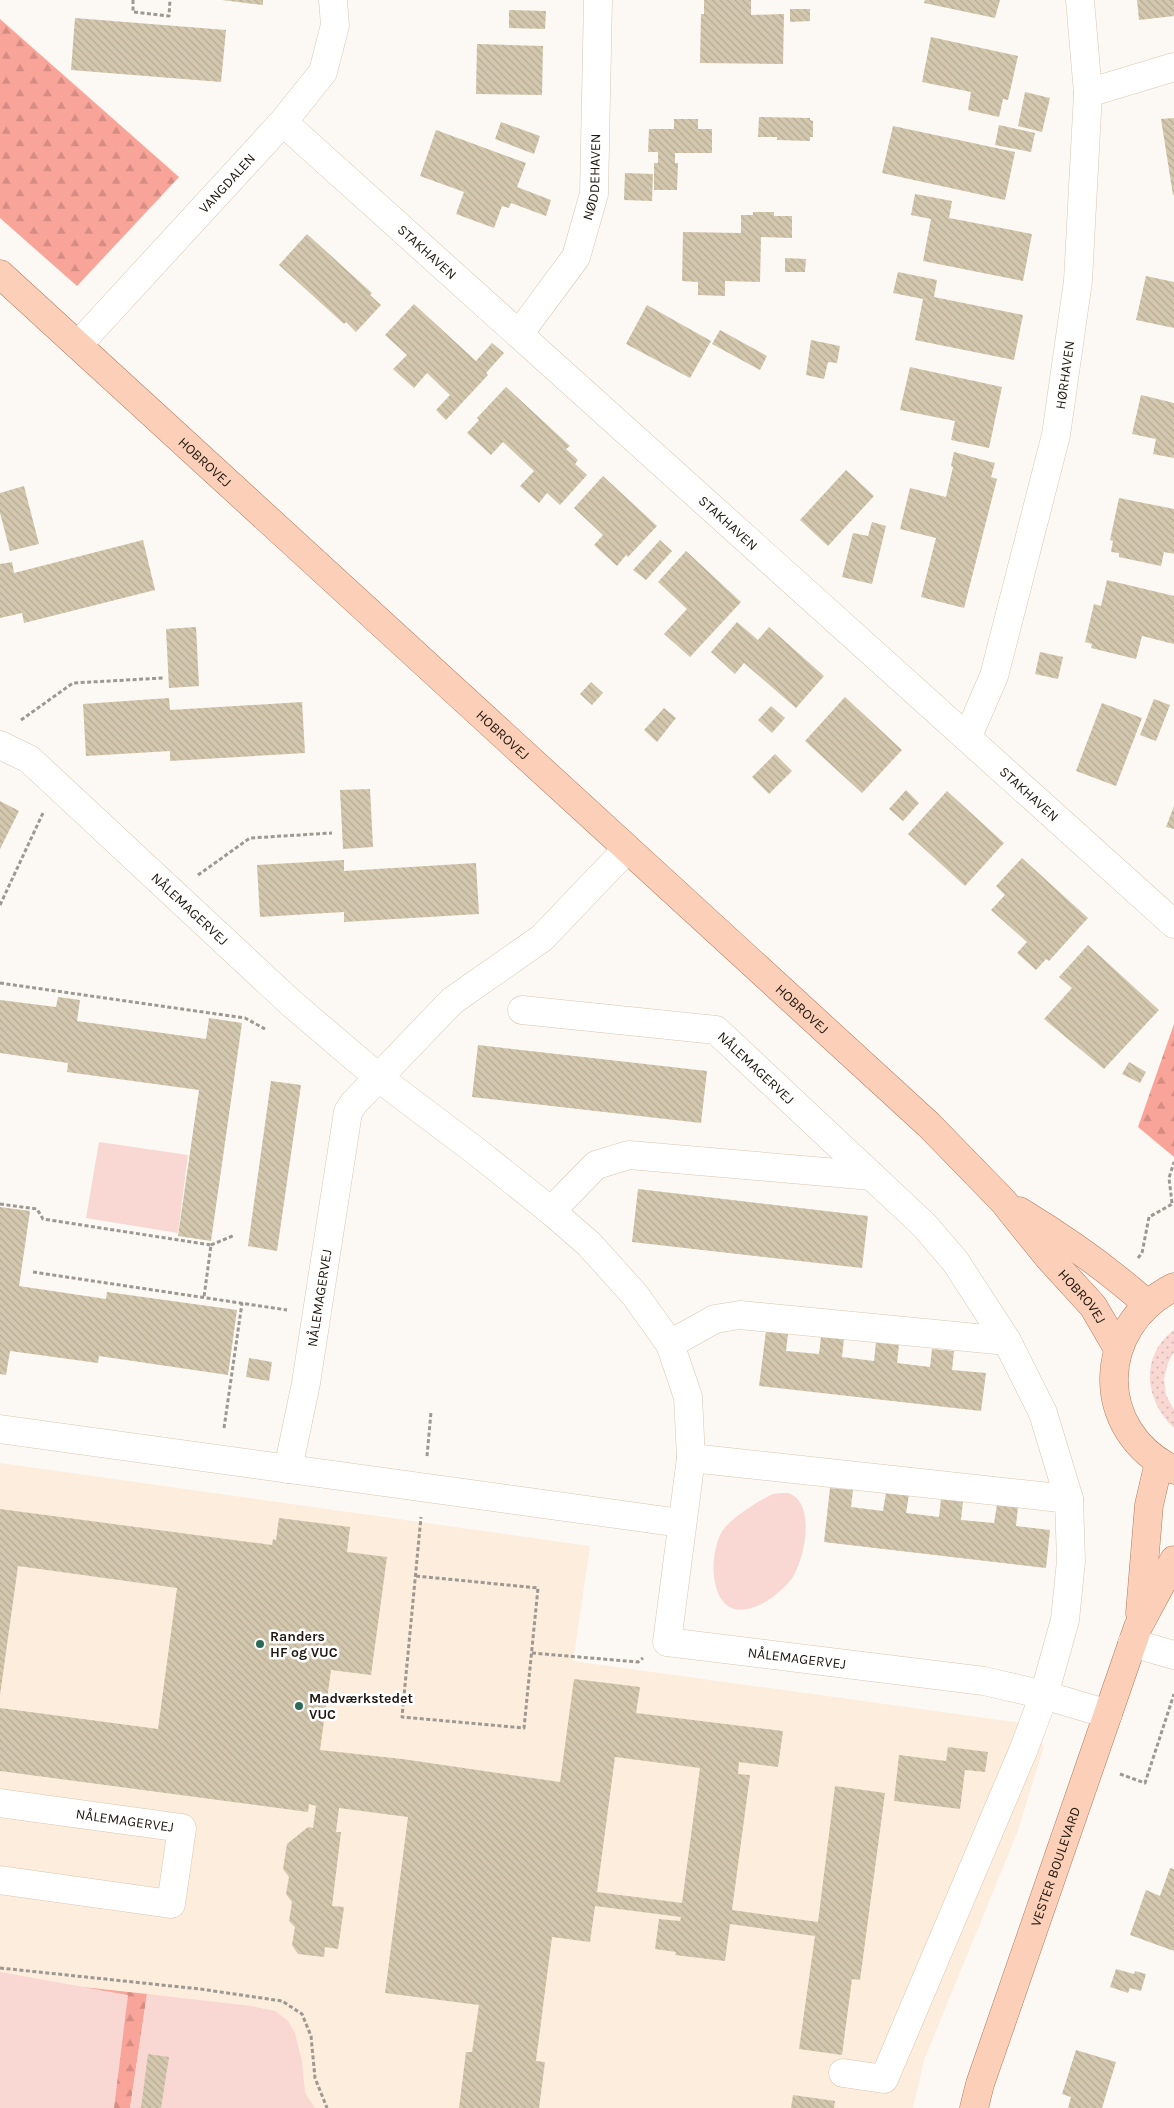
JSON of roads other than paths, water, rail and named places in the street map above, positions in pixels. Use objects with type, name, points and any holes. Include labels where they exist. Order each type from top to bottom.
[{"type":"main road","name":"HOBROVEJ","points":[[0,274],[929,1124],[1003,1201],[1049,1258],[1093,1306],[1118,1349]]},
{"type":"main road","name":"HOBROVEJ","points":[[1003,1201],[1068,1241],[1120,1280],[1147,1304]]},
{"type":"main road","points":[[1166,1466],[1139,1446],[1124,1425],[1116,1400],[1114,1374],[1118,1349],[1129,1325],[1147,1304],[1174,1287]]},
{"type":"main road","name":"VESTER BOULEVARD","points":[[1135,1635],[1149,1505],[1166,1466]]},
{"type":"main road","name":"VESTER BOULEVARD","points":[[974,2108],[980,2084],[1135,1635],[1174,1560]]},
{"type":"street","name":"VANGDALEN","points":[[78,345],[283,122],[324,72],[335,25],[333,0]]},
{"type":"street","name":"NØDDEHAVEN","points":[[519,334],[576,257],[594,194],[598,0]]},
{"type":"street","name":"HØRHAVEN","points":[[968,736],[994,676],[1056,435],[1078,281],[1088,93],[1080,0]]},
{"type":"street","points":[[1088,93],[1174,67]]},
{"type":"street","name":"STAKHAVEN","points":[[283,122],[968,736],[1174,924]]},
{"type":"street","name":"NÅLEMAGERVEJ","points":[[0,745],[29,759],[291,1003],[379,1078],[478,1152],[551,1211],[589,1244],[635,1294],[670,1344],[688,1397],[690,1458],[667,1642],[984,1681],[1044,1695],[1108,1714]]},
{"type":"street","name":"NÅLEMAGERVEJ","points":[[288,1469],[306,1383],[348,1112],[354,1103],[452,1001],[542,938],[627,849]]},
{"type":"street","name":"NÅLEMAGERVEJ","points":[[522,1010],[716,1030],[924,1226],[955,1261],[1007,1341],[1043,1413],[1069,1500],[1071,1561],[1065,1620],[1044,1695],[1019,1760],[884,2078],[843,2073]]},
{"type":"street","points":[[551,1211],[596,1165],[629,1155],[872,1176]]},
{"type":"street","points":[[670,1344],[716,1319],[740,1315],[1007,1341]]},
{"type":"street","points":[[0,1429],[681,1523]]},
{"type":"street","points":[[690,1458],[1069,1500]]},
{"type":"street","points":[[1135,1635],[1174,1655]]},
{"type":"street","name":"NÅLEMAGERVEJ","points":[[0,1802],[182,1828],[171,1904],[0,1880]]},
{"type":"place","name":"Randers HF og VUC","points":[[260,1644]]},
{"type":"place","name":"Madværkstedet VUC","points":[[299,1706]]}]
